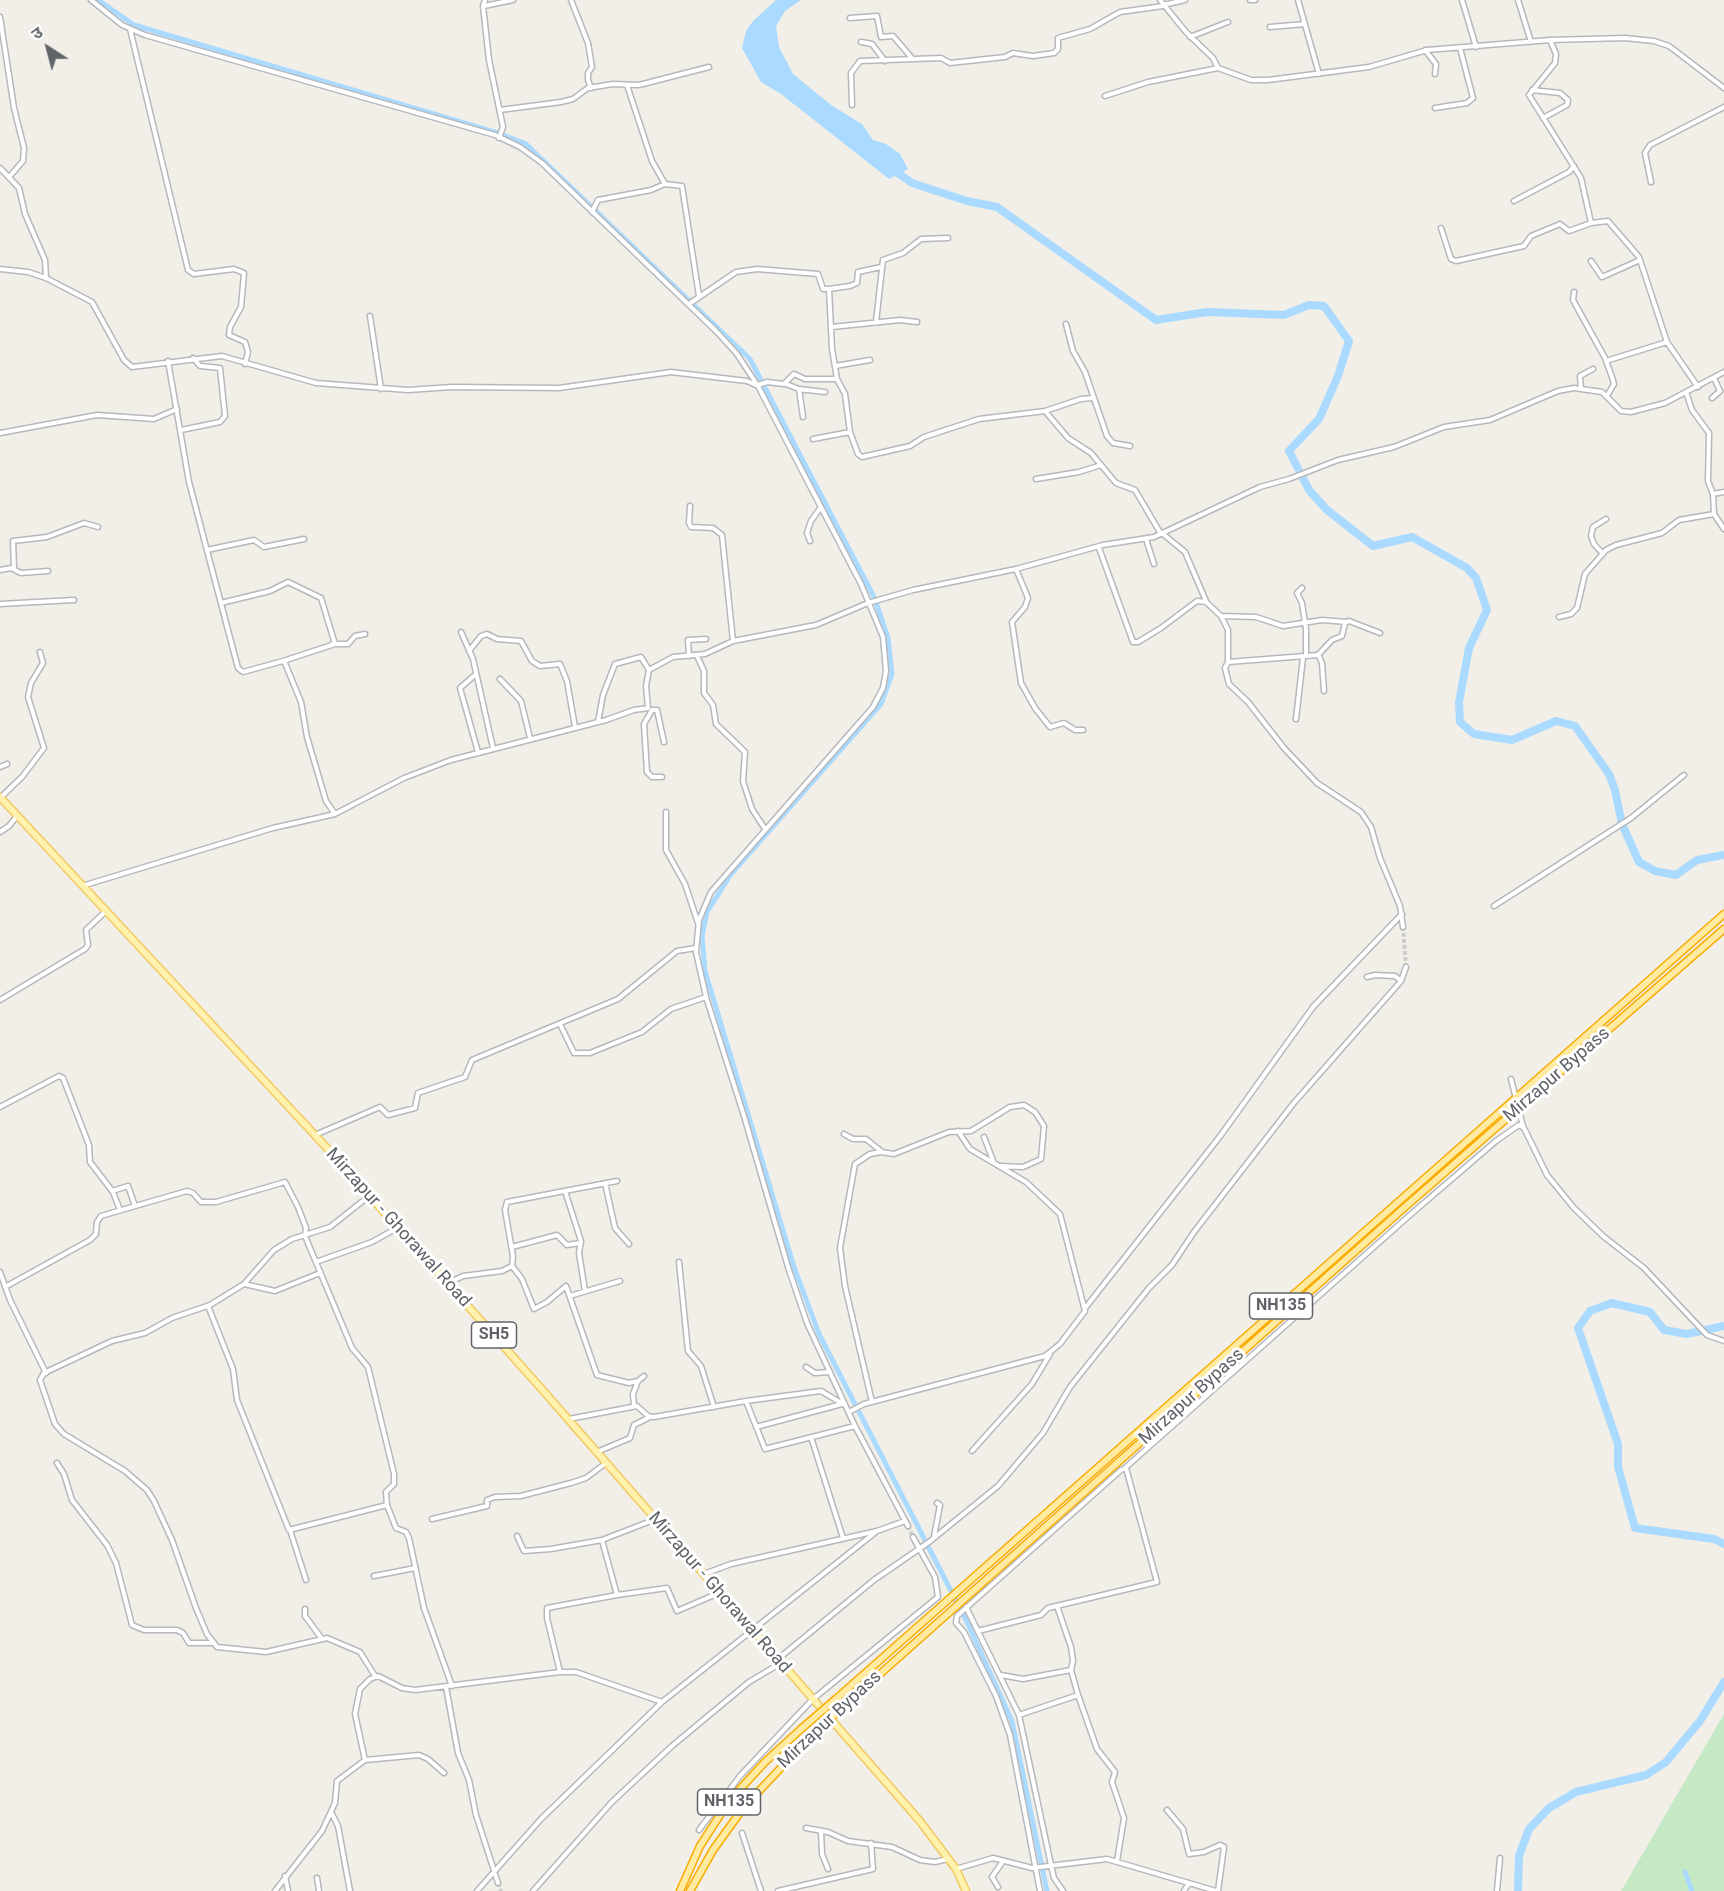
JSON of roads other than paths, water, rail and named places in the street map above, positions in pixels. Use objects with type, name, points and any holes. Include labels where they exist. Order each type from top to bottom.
[{"type":"highway","name":"Mirzapur Bypass","points":[[680,1891],[700,1846],[729,1801],[765,1762],[1724,914]]},
{"type":"highway","name":"Mirzapur Bypass","points":[[690,1891],[713,1850],[744,1807],[808,1738],[1724,929]]},
{"type":"main road","name":"Mirzapur - Ghorawal Road","points":[[0,798],[315,1135],[448,1282],[949,1858],[966,1891]]},
{"type":"street","points":[[91,0],[130,29],[499,137],[536,157],[690,303],[730,346],[760,385],[870,602],[885,645],[886,671],[878,698],[711,892],[698,924],[696,948],[706,997],[744,1116],[788,1268],[807,1323],[844,1404],[907,1523],[731,1564],[704,1574]]},
{"type":"street","points":[[485,0],[483,6],[490,67],[503,127],[499,137]]},
{"type":"street","points":[[483,6],[513,0]]},
{"type":"street","points":[[571,0],[588,43],[592,68],[588,73],[588,80],[591,88]]},
{"type":"street","points":[[852,105],[851,73],[860,62],[911,57],[929,60],[940,58],[950,63],[1005,57],[1013,53],[1033,56],[1054,53],[1058,49],[1058,38],[1090,29],[1120,12],[1185,0]]},
{"type":"street","points":[[1250,0],[1255,0]]},
{"type":"street","points":[[1298,0],[1319,71]]},
{"type":"street","points":[[1462,0],[1476,44]]},
{"type":"street","points":[[1518,0],[1531,42]]},
{"type":"street","points":[[1164,3],[1213,58],[1218,68]]},
{"type":"street","points":[[850,18],[877,16],[881,37],[893,36],[911,57]]},
{"type":"street","points":[[0,17],[14,108],[24,148],[23,161],[9,176]]},
{"type":"street","points":[[1192,35],[1228,22]]},
{"type":"street","points":[[1270,27],[1305,24]]},
{"type":"street","points":[[130,29],[188,270],[194,274],[234,269],[244,273],[242,307],[230,327],[229,335],[245,342],[248,352],[245,364]]},
{"type":"street","points":[[1105,96],[1148,82],[1218,68],[1258,80],[1319,71],[1377,66],[1425,50],[1460,48],[1476,44],[1625,38],[1659,42],[1676,50],[1724,88]]},
{"type":"street","points":[[1550,40],[1556,58],[1551,69],[1531,90],[1530,97],[1574,166],[1583,185],[1591,223]]},
{"type":"street","points":[[861,42],[872,44],[885,61]]},
{"type":"street","points":[[1435,108],[1467,103],[1473,98],[1460,48]]},
{"type":"street","points":[[1425,50],[1436,64],[1435,74]]},
{"type":"street","points":[[500,110],[568,100],[591,88],[613,84],[639,85],[709,67]]},
{"type":"street","points":[[627,85],[641,132],[664,184]]},
{"type":"street","points":[[1531,90],[1560,93],[1568,100],[1567,105],[1543,118]]},
{"type":"street","points":[[1651,182],[1645,153],[1647,147],[1724,107]]},
{"type":"street","points":[[1514,201],[1537,192],[1572,171],[1574,166]]},
{"type":"street","points":[[0,168],[19,188],[24,211],[44,256],[46,278]]},
{"type":"street","points":[[592,211],[598,200],[651,190],[664,184],[682,186],[685,193],[698,297]]},
{"type":"street","points":[[1441,228],[1451,259],[1456,261],[1524,246],[1530,236],[1560,224],[1569,231],[1591,223],[1610,222],[1640,260],[1666,342],[1698,387]]},
{"type":"street","points":[[876,322],[881,267],[885,259],[903,253],[921,239],[948,238]]},
{"type":"street","points":[[1591,261],[1599,275],[1604,277],[1640,260]]},
{"type":"street","points":[[690,303],[733,273],[757,269],[815,273],[824,289],[829,290],[857,282],[858,272],[866,268],[881,267]]},
{"type":"street","points":[[0,269],[28,272],[46,278],[94,305],[129,366],[222,356],[316,383],[381,389],[554,388],[671,372],[747,381],[760,385],[785,384],[799,389],[825,392]]},
{"type":"street","points":[[829,290],[837,379],[845,393],[850,432],[858,454],[862,457],[910,446],[924,437],[979,419],[1045,411],[1081,399],[1093,398]]},
{"type":"street","points":[[1574,292],[1573,300],[1606,361],[1614,384],[1607,396]]},
{"type":"street","points":[[370,315],[381,389]]},
{"type":"street","points":[[832,327],[900,320],[917,322]]},
{"type":"street","points":[[1066,324],[1073,351],[1085,372],[1108,438],[1117,445],[1130,447]]},
{"type":"street","points":[[1606,361],[1666,342]]},
{"type":"street","points":[[181,430],[220,422],[225,416],[220,368],[200,366],[193,358]]},
{"type":"street","points":[[835,366],[870,360]]},
{"type":"street","points":[[168,362],[189,482],[238,670],[243,672],[335,644],[321,598],[292,583],[221,603]]},
{"type":"street","points":[[1581,390],[1580,376],[1593,369]]},
{"type":"street","points":[[649,670],[673,657],[697,656],[733,641],[816,625],[870,602],[966,578],[1016,569],[1111,544],[1146,539],[1162,534],[1253,490],[1349,457],[1394,447],[1444,427],[1490,420],[1558,390],[1602,392],[1617,409],[1625,412],[1665,403],[1724,372]]},
{"type":"street","points":[[785,384],[794,374],[805,379],[837,379]]},
{"type":"street","points":[[1712,398],[1720,391],[1714,378]]},
{"type":"street","points":[[799,389],[803,417]]},
{"type":"street","points":[[1686,392],[1692,410],[1709,433],[1707,473],[1713,494],[1714,514],[1724,529]]},
{"type":"street","points":[[0,433],[97,415],[154,419],[177,409]]},
{"type":"street","points":[[1045,411],[1064,433],[1091,453],[1120,486],[1135,490],[1162,534],[1185,552],[1206,602],[1221,616],[1228,630],[1228,662],[1225,668],[1229,684],[1248,702],[1284,748],[1330,794],[1358,808],[1366,819],[1402,914],[1403,927]]},
{"type":"street","points":[[813,439],[850,432]]},
{"type":"street","points":[[1036,480],[1079,472],[1101,465]]},
{"type":"street","points":[[1713,494],[1724,492]]},
{"type":"street","points":[[690,506],[691,527],[712,528],[722,535],[733,641]]},
{"type":"street","points":[[810,541],[807,533],[811,520],[821,507]]},
{"type":"street","points":[[1559,617],[1571,614],[1577,608],[1585,574],[1602,554],[1616,545],[1662,533],[1679,520],[1714,514]]},
{"type":"street","points":[[1602,554],[1594,544],[1593,527],[1606,519]]},
{"type":"street","points":[[14,569],[11,545],[15,540],[47,537],[84,523],[98,527]]},
{"type":"street","points":[[207,550],[254,540],[264,547],[304,539]]},
{"type":"street","points":[[1146,539],[1154,564]]},
{"type":"street","points":[[1099,548],[1133,642],[1138,642],[1161,628],[1197,601],[1206,602]]},
{"type":"street","points":[[0,570],[14,569],[21,573],[48,571]]},
{"type":"street","points":[[1016,569],[1028,598],[1025,607],[1012,622],[1021,683],[1035,708],[1050,727],[1064,723],[1075,730],[1083,730]]},
{"type":"street","points":[[1296,719],[1305,656],[1302,603],[1297,593],[1302,588]]},
{"type":"street","points":[[0,604],[74,600]]},
{"type":"street","points":[[1221,616],[1256,617],[1283,626],[1337,620],[1380,633]]},
{"type":"street","points":[[1228,662],[1318,654],[1332,640],[1342,636],[1345,623],[1348,622]]},
{"type":"street","points":[[461,632],[476,674],[493,748]]},
{"type":"street","points":[[331,644],[348,644],[356,635],[365,634]]},
{"type":"street","points":[[469,651],[481,636],[487,634],[497,639],[521,641],[532,661],[540,666],[560,664],[567,681],[575,728]]},
{"type":"street","points":[[689,656],[688,640],[706,639]]},
{"type":"street","points":[[0,798],[21,777],[44,748],[28,698],[31,683],[43,663],[40,652]]},
{"type":"street","points":[[1318,654],[1322,663],[1324,691]]},
{"type":"street","points":[[697,656],[704,671],[703,689],[713,705],[716,724],[745,752],[743,781],[752,809],[765,829]]},
{"type":"street","points":[[598,722],[603,695],[615,664],[641,657],[649,670],[646,686],[650,709],[644,724],[647,772],[652,777],[662,777]]},
{"type":"street","points":[[283,661],[293,679],[301,702],[307,736],[326,801],[335,814]]},
{"type":"street","points":[[476,674],[460,688],[478,752]]},
{"type":"street","points":[[500,679],[520,700],[530,738]]},
{"type":"street","points":[[82,886],[273,828],[335,814],[404,778],[478,752],[598,722],[634,710],[657,710],[664,742]]},
{"type":"street","points":[[0,767],[7,764]]},
{"type":"street","points":[[1494,906],[1632,818],[1684,776]]},
{"type":"street","points":[[666,812],[666,850],[685,884],[698,924]]},
{"type":"street","points":[[0,832],[17,816]]},
{"type":"street","points":[[0,1000],[86,949],[88,945],[86,930],[105,912]]},
{"type":"street","points":[[972,1451],[1032,1384],[1050,1354],[1078,1322],[1086,1307],[1221,1135],[1313,1007],[1402,914]]},
{"type":"street","points":[[315,1135],[380,1107],[388,1115],[415,1108],[418,1092],[465,1077],[472,1060],[624,996],[677,951],[696,948]]},
{"type":"street","points":[[533,1891],[612,1802],[672,1746],[749,1682],[779,1662],[840,1607],[986,1498],[1034,1445],[1065,1394],[1143,1296],[1172,1265],[1194,1232],[1284,1115],[1401,981],[1406,967]]},
{"type":"street","points":[[1367,977],[1395,976],[1401,981]]},
{"type":"street","points":[[560,1024],[572,1051],[578,1055],[591,1053],[642,1032],[671,1009],[706,997]]},
{"type":"street","points":[[0,1107],[62,1077],[89,1145],[90,1162],[112,1191],[120,1210]]},
{"type":"street","points":[[1511,1079],[1523,1127],[1540,1164],[1561,1195],[1603,1236],[1644,1268],[1704,1332],[1724,1341]]},
{"type":"street","points":[[872,1402],[845,1286],[840,1241],[846,1221],[855,1164],[865,1156],[881,1152],[894,1154],[944,1133],[975,1130],[1014,1105],[1024,1106],[1035,1113],[1044,1126],[1041,1159],[1023,1167],[1000,1166]]},
{"type":"street","points":[[1040,1891],[1010,1735],[996,1696],[964,1632],[956,1623],[957,1616],[1496,1141],[1516,1125],[1523,1127]]},
{"type":"street","points":[[958,1131],[970,1149],[1026,1182],[1060,1214],[1086,1307]]},
{"type":"street","points":[[844,1134],[853,1139],[866,1139],[881,1152]]},
{"type":"street","points":[[984,1137],[994,1163]]},
{"type":"street","points":[[617,1181],[505,1202],[512,1247],[512,1266],[522,1279],[534,1309],[547,1302],[565,1286],[597,1375],[629,1383],[639,1381]]},
{"type":"street","points":[[3,1286],[90,1240],[96,1234],[99,1217],[187,1191],[193,1192],[201,1202],[216,1202],[285,1182],[298,1207],[306,1228],[305,1236],[355,1354],[368,1367],[394,1474],[394,1484],[386,1492],[387,1504],[396,1528],[408,1535],[424,1608],[452,1686]]},
{"type":"street","points":[[604,1183],[615,1228],[629,1244]]},
{"type":"street","points":[[112,1191],[128,1185],[135,1206]]},
{"type":"street","points":[[565,1191],[580,1243],[579,1252],[585,1291]]},
{"type":"street","points":[[213,1643],[196,1608],[172,1540],[154,1500],[133,1477],[73,1441],[59,1428],[53,1419],[40,1380],[46,1373],[112,1341],[146,1333],[172,1318],[208,1306],[243,1284],[274,1250],[287,1241],[330,1227],[369,1196]]},
{"type":"street","points":[[316,1262],[372,1242],[398,1227]]},
{"type":"street","points":[[512,1247],[557,1235],[567,1245],[580,1243]]},
{"type":"street","points":[[679,1262],[688,1351],[701,1366],[714,1407]]},
{"type":"street","points":[[448,1282],[463,1276],[502,1271],[512,1266]]},
{"type":"street","points":[[0,1272],[3,1286],[46,1373]]},
{"type":"street","points":[[243,1284],[275,1291],[320,1273]]},
{"type":"street","points":[[570,1296],[620,1281]]},
{"type":"street","points":[[1259,1301],[1269,1300],[1289,1311]]},
{"type":"street","points":[[208,1306],[235,1375],[237,1400],[289,1530],[306,1580]]},
{"type":"street","points":[[849,1412],[864,1404],[1050,1354]]},
{"type":"street","points":[[806,1367],[815,1373],[830,1372]]},
{"type":"street","points":[[634,1406],[633,1395],[639,1381],[644,1376]]},
{"type":"street","points":[[596,1452],[630,1438],[634,1425],[650,1417],[821,1391],[844,1404]]},
{"type":"street","points":[[746,1401],[765,1449],[855,1425]]},
{"type":"street","points":[[756,1427],[844,1404]]},
{"type":"street","points":[[568,1419],[634,1406],[640,1406],[650,1417]]},
{"type":"street","points":[[811,1437],[843,1538]]},
{"type":"street","points":[[57,1463],[64,1474],[72,1500],[107,1545],[116,1563],[132,1625],[144,1630],[177,1630],[183,1633],[189,1643],[213,1643],[224,1649],[266,1652],[331,1639],[360,1652],[375,1676],[408,1690],[560,1672],[583,1674],[600,1682],[662,1702]]},
{"type":"street","points":[[432,1519],[487,1506],[487,1500],[495,1497],[521,1496],[571,1483],[586,1478],[606,1463]]},
{"type":"street","points":[[978,1631],[1041,1615],[1048,1608],[1158,1581],[1125,1468]]},
{"type":"street","points":[[934,1538],[940,1505],[937,1503]]},
{"type":"street","points":[[289,1530],[387,1504]]},
{"type":"street","points":[[518,1536],[522,1549],[533,1551],[602,1540],[656,1520]]},
{"type":"street","points":[[477,1891],[541,1819],[662,1702],[877,1531]]},
{"type":"street","points":[[699,1830],[740,1776],[812,1700],[938,1597],[935,1577],[913,1537]]},
{"type":"street","points":[[602,1540],[617,1595]]},
{"type":"street","points":[[374,1576],[415,1568]]},
{"type":"street","points":[[560,1672],[547,1618],[548,1608],[667,1588],[677,1611],[719,1593]]},
{"type":"street","points":[[1057,1606],[1072,1655],[1071,1670],[1078,1695],[1097,1749],[1114,1772],[1112,1782],[1124,1818],[1117,1861]]},
{"type":"street","points":[[305,1609],[305,1616],[322,1639]]},
{"type":"street","points":[[964,1609],[978,1631],[1019,1715],[1048,1865],[1063,1891]]},
{"type":"street","points":[[1000,1675],[1023,1679],[1071,1670]]},
{"type":"street","points":[[365,1760],[356,1726],[356,1699],[366,1682],[375,1676]]},
{"type":"street","points":[[446,1687],[458,1753],[469,1780],[476,1815],[498,1883]]},
{"type":"street","points":[[1019,1715],[1078,1695]]},
{"type":"street","points":[[275,1891],[322,1831],[331,1812],[337,1781],[365,1760],[419,1755],[428,1759],[444,1773]]},
{"type":"street","points":[[956,1869],[993,1858],[1037,1867],[1096,1858],[1117,1861],[1217,1891],[1224,1847],[1218,1845],[1203,1852],[1189,1854],[1183,1829],[1167,1810]]},
{"type":"street","points":[[331,1812],[338,1826],[350,1891]]},
{"type":"street","points":[[806,1828],[828,1832],[848,1841],[892,1847],[920,1860],[934,1862],[949,1858]]},
{"type":"street","points":[[821,1832],[822,1854],[828,1869]]},
{"type":"street","points":[[742,1833],[761,1891]]},
{"type":"street","points":[[778,1891],[873,1869],[871,1843]]},
{"type":"street","points":[[1497,1891],[1500,1858]]},
{"type":"street","points":[[998,1887],[992,1877],[1003,1861]]},
{"type":"street","points":[[285,1876],[288,1891]]},
{"type":"street","points":[[317,1878],[320,1891]]},
{"type":"street","points":[[1184,1891],[1189,1883]]},
{"type":"water","points":[[776,0],[801,0],[785,11],[776,26],[779,47],[793,74],[831,105],[862,124],[873,140],[886,144],[900,154],[908,169],[889,179],[781,94],[761,82],[742,48],[746,31],[753,21]]},
{"type":"waterway","points":[[98,0],[134,25],[501,134],[526,144],[750,359],[875,599],[888,638],[892,674],[881,704],[731,874],[707,912],[702,936],[705,971],[794,1267],[819,1334],[967,1622],[1012,1721],[1047,1891]]},
{"type":"waterway","points":[[892,169],[912,183],[967,201],[997,207],[1156,320],[1207,312],[1284,315],[1309,305],[1324,306],[1349,341],[1338,376],[1319,419],[1289,451],[1309,490],[1327,510],[1373,546],[1412,537],[1467,568],[1476,578],[1487,610],[1469,648],[1459,702],[1460,722],[1474,734],[1512,740],[1556,721],[1575,726],[1609,774],[1622,824],[1639,862],[1655,871],[1676,875],[1697,860],[1724,855]]},
{"type":"waterway","points":[[1724,1326],[1687,1334],[1664,1330],[1650,1312],[1612,1303],[1590,1311],[1578,1328],[1618,1444],[1618,1467],[1635,1528],[1714,1539],[1724,1544]]},
{"type":"waterway","points":[[1518,1891],[1519,1856],[1529,1829],[1549,1808],[1576,1792],[1646,1775],[1666,1762],[1700,1721],[1724,1682]]},
{"type":"waterway","points":[[1685,1872],[1692,1891]]},
{"type":"tunnel","points":[[1403,927],[1406,967]]},
{"type":"tunnel","points":[[908,1526],[913,1537]]},
{"type":"tunnel","points":[[498,1883],[501,1891]]}]
